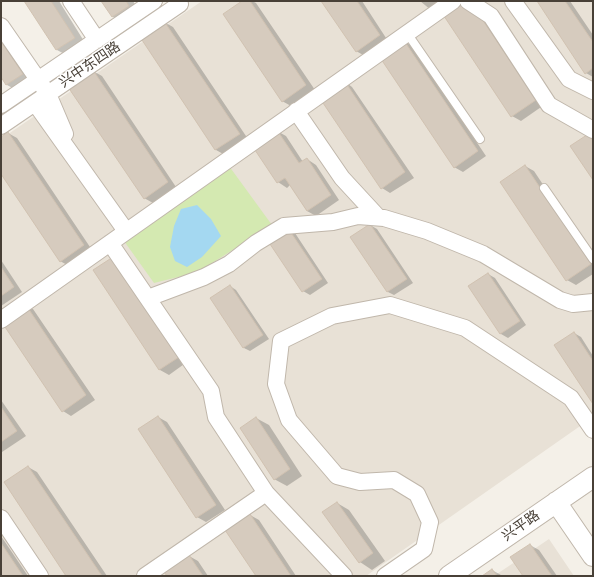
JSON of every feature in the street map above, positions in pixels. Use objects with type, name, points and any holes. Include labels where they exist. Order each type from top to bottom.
[{"type":"street","points":[[70,1],[96,40]]},
{"type":"street","points":[[1,105],[154,1]]},
{"type":"street","points":[[1,320],[453,1]]},
{"type":"street","points":[[468,1],[491,16],[549,105],[593,130]]},
{"type":"street","points":[[513,1],[569,79],[593,91]]},
{"type":"street","name":"兴中东四路","points":[[1,126],[180,4]]},
{"type":"street","points":[[1,26],[48,94],[76,161]]},
{"type":"street","points":[[35,103],[126,231]]},
{"type":"street","points":[[296,111],[342,178],[378,217]]},
{"type":"street","points":[[148,298],[204,277],[229,264],[256,243],[284,226],[333,222],[358,216],[378,217],[427,231],[483,254],[560,300],[573,304],[593,302]]},
{"type":"street","points":[[110,242],[210,391],[216,417],[266,493],[344,576]]},
{"type":"street","points":[[385,576],[424,550],[430,522],[427,515],[417,494],[394,480],[360,482],[337,476],[289,420],[276,384],[280,341],[332,316],[390,305],[465,328],[571,398],[593,430]]},
{"type":"street","name":"兴平路","points":[[449,576],[593,477]]},
{"type":"street","points":[[145,576],[266,493]]},
{"type":"street","points":[[556,502],[593,556]]},
{"type":"street","points":[[1,518],[40,576]]},
{"type":"lane","points":[[407,33],[480,139]]},
{"type":"lane","points":[[544,188],[593,259]]},
{"type":"shaded area","points":[[202,1],[593,1],[593,417],[366,576],[1,576],[1,139]]},
{"type":"shaded area","points":[[549,539],[574,576],[494,576]]},
{"type":"green space","points":[[229,166],[272,225],[198,272],[154,283],[124,241]]},
{"type":"water","points":[[197,205],[211,219],[221,236],[202,257],[187,267],[175,261],[170,247],[174,226],[181,209]]},
{"type":"building","points":[[24,1],[51,1],[75,38],[56,50]]},
{"type":"building","points":[[101,1],[126,1],[129,6],[112,17]]},
{"type":"building","points":[[242,1],[250,1],[306,85],[282,102],[223,14]]},
{"type":"building","points":[[321,1],[357,1],[380,35],[356,52]]},
{"type":"building","points":[[454,1],[470,1],[536,100],[511,117],[440,10]]},
{"type":"building","points":[[537,1],[565,1],[593,42],[593,68],[585,74]]},
{"type":"building","points":[[164,21],[240,134],[215,150],[140,37]]},
{"type":"building","points":[[403,39],[478,151],[454,168],[379,56]]},
{"type":"building","points":[[1,41],[23,74],[6,85],[1,77]]},
{"type":"building","points":[[93,70],[168,182],[144,199],[68,87]]},
{"type":"building","points":[[344,80],[405,172],[381,189],[319,97]]},
{"type":"building","points":[[277,130],[299,163],[307,158],[331,195],[307,211],[285,178],[277,183],[253,147]]},
{"type":"building","points":[[593,131],[593,180],[570,146]]},
{"type":"building","points":[[8,132],[84,245],[60,262],[1,174],[1,137]]},
{"type":"building","points":[[525,165],[591,264],[566,281],[500,182]]},
{"type":"building","points":[[370,224],[407,279],[387,292],[350,237]]},
{"type":"building","points":[[288,228],[322,279],[302,292],[268,241]]},
{"type":"building","points":[[113,257],[179,357],[159,370],[93,270]]},
{"type":"building","points":[[1,267],[14,287],[1,296]]},
{"type":"building","points":[[488,273],[520,321],[500,334],[468,286]]},
{"type":"building","points":[[230,285],[263,335],[243,348],[210,298]]},
{"type":"building","points":[[24,302],[86,395],[62,412],[1,321]]},
{"type":"building","points":[[574,332],[593,361],[593,404],[554,345]]},
{"type":"building","points":[[1,407],[17,431],[1,442]]},
{"type":"building","points":[[158,416],[216,505],[196,518],[138,429]]},
{"type":"building","points":[[256,417],[290,469],[274,480],[240,428]]},
{"type":"building","points":[[28,466],[102,576],[66,576],[4,482]]},
{"type":"building","points":[[337,502],[373,553],[359,563],[322,512]]},
{"type":"building","points":[[250,514],[291,576],[256,576],[225,530]]},
{"type":"building","points":[[1,543],[23,576],[1,576]]},
{"type":"building","points":[[530,544],[552,576],[523,576],[510,557]]},
{"type":"building","points":[[189,555],[203,576],[167,576],[164,572]]},
{"type":"building","points":[[492,569],[497,576],[482,576]]}]
